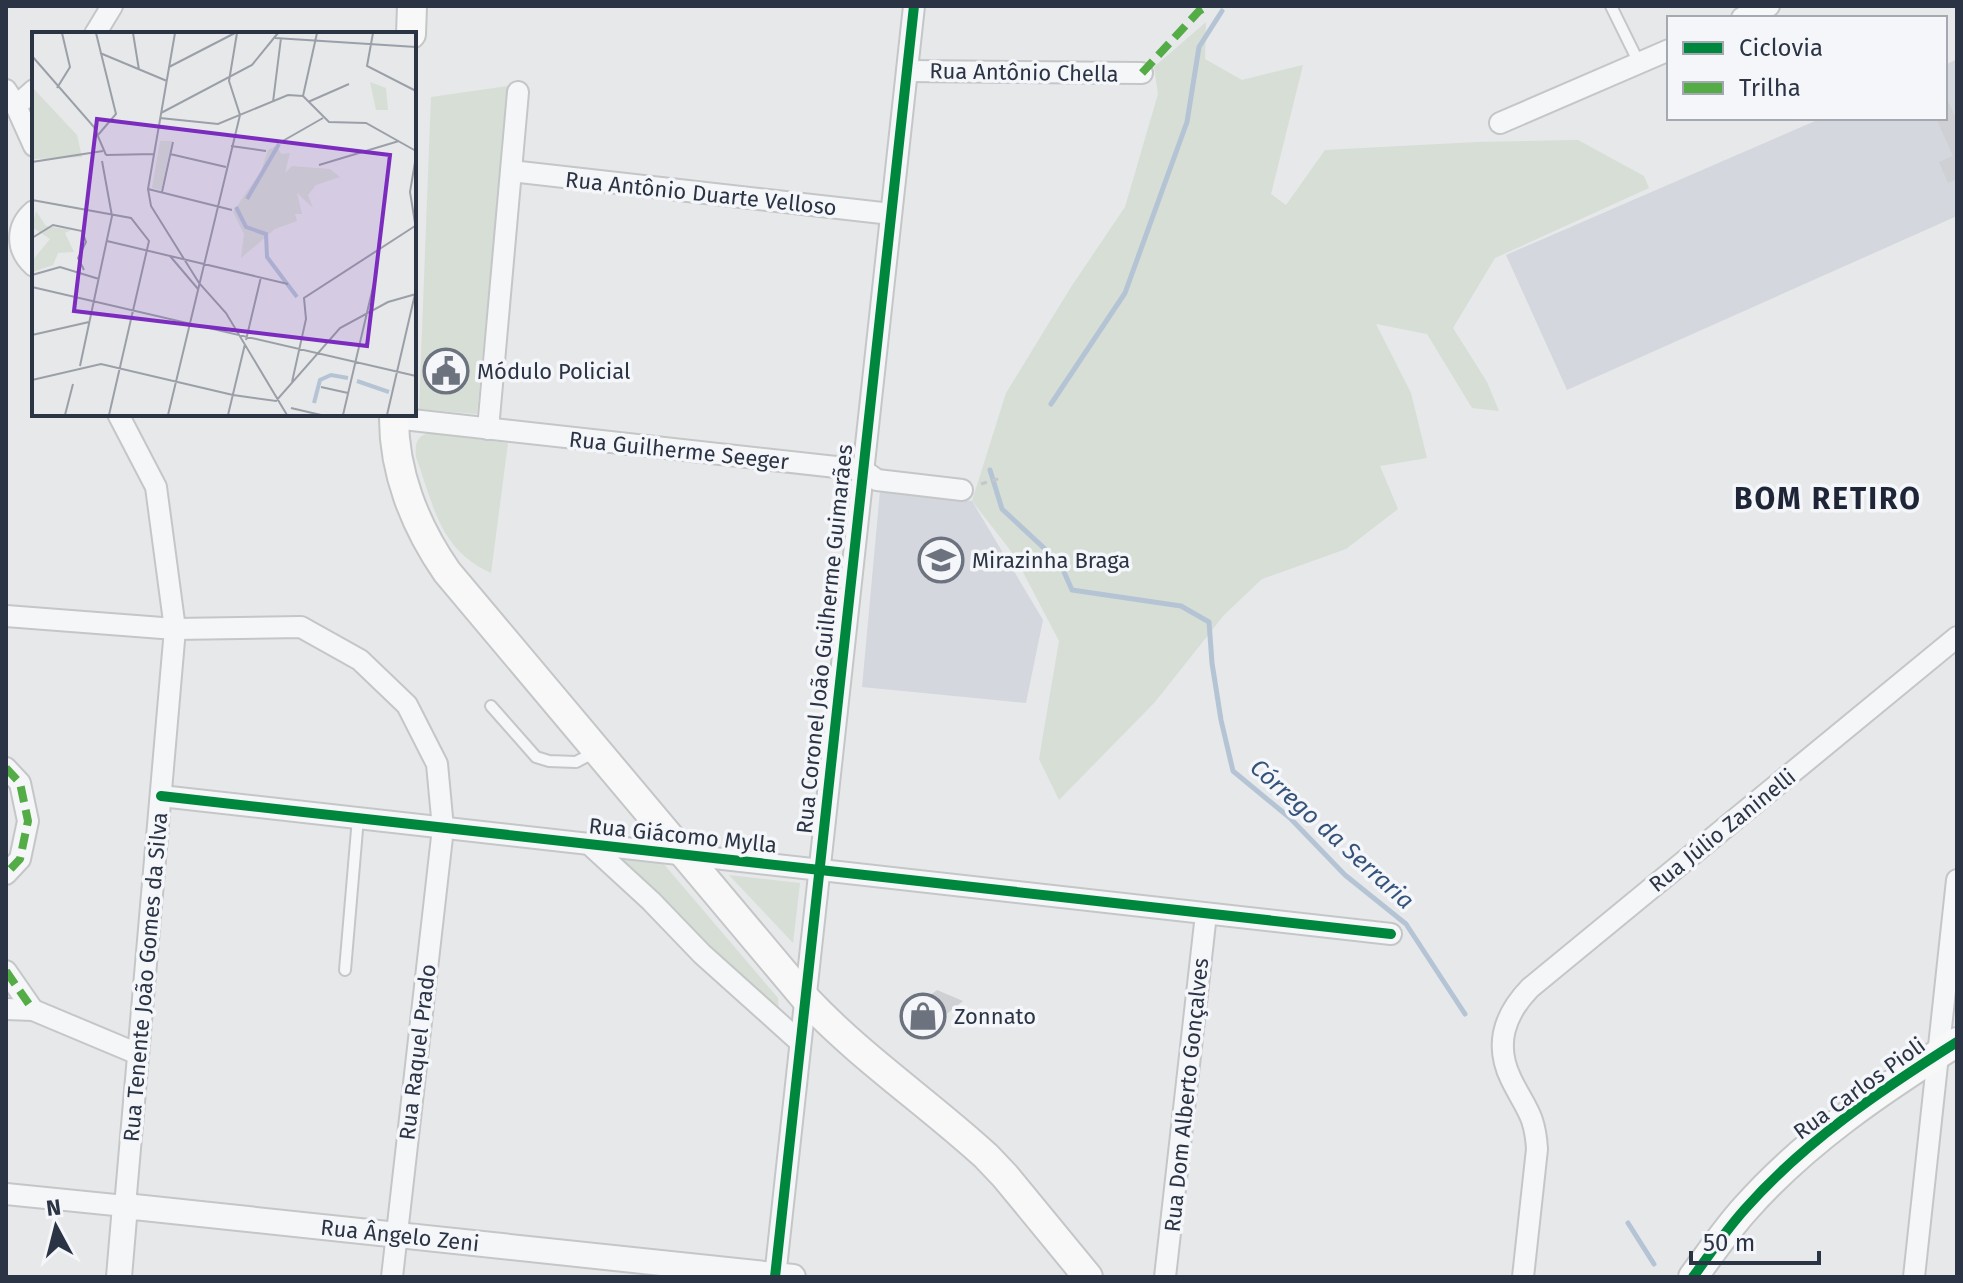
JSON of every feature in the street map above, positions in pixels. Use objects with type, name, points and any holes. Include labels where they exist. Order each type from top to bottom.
[{"type":"main road","points":[[411,32],[412,6]]},
{"type":"main road","points":[[394,416],[398,460],[417,519],[432,550],[469,599],[805,998],[861,1052],[986,1156],[1088,1277]]},
{"type":"main road","name":"Rua Carlos Pioli","points":[[1693,1277],[1724,1233],[1803,1152],[1865,1104],[1948,1048]]},
{"type":"street","points":[[96,32],[112,6]]},
{"type":"street","name":"Rua Coronel João Guilherme Guimarães","points":[[781,1276],[800,1042],[914,6]]},
{"type":"street","points":[[1746,16],[1769,6]]},
{"type":"street","points":[[1500,123],[1667,51]]},
{"type":"street","name":"Rua Antônio Chella","points":[[907,71],[1142,73]]},
{"type":"street","points":[[32,91],[11,98],[32,142]]},
{"type":"street","points":[[488,429],[518,92]]},
{"type":"street","name":"Rua Antônio Duarte Velloso","points":[[511,171],[891,214]]},
{"type":"street","points":[[32,212],[22,225],[13,247],[32,264]]},
{"type":"street","name":"Rua Tenente João Gomes da Silva","points":[[119,416],[156,487],[175,629],[119,1277]]},
{"type":"street","name":"Rua Guilherme Seeger","points":[[394,416],[863,470],[877,480],[962,490]]},
{"type":"street","name":"Rua Raquel Prado","points":[[6,616],[175,629],[301,627],[360,660],[407,705],[437,764],[443,828],[392,1277]]},
{"type":"street","name":"Rua Júlio Zaninelli","points":[[1523,1277],[1537,1163],[1536,1135],[1530,1112],[1510,1078],[1506,1064],[1503,1034],[1511,1010],[1530,988],[1957,637]]},
{"type":"street","points":[[6,768],[20,783],[28,821],[20,859],[6,874]]},
{"type":"street","name":"Rua Giácomo Mylla","points":[[161,796],[1391,934]]},
{"type":"street","points":[[589,844],[651,901],[702,954],[800,1042]]},
{"type":"street","points":[[1914,1277],[1948,1048],[1957,880]]},
{"type":"street","name":"Rua Dom Alberto Gonçalves","points":[[1165,1277],[1206,914]]},
{"type":"street","points":[[6,971],[33,1010]]},
{"type":"street","points":[[6,1009],[33,1010],[138,1054]]},
{"type":"street","name":"Rua Ângelo Zeni","points":[[6,1194],[781,1276]]},
{"type":"lane","points":[[1611,6],[1639,63]]},
{"type":"lane","points":[[491,706],[536,757],[576,762],[597,751]]},
{"type":"lane","points":[[345,970],[358,818]]},
{"type":"path","points":[[962,490],[1001,478]]},
{"type":"shaded area","points":[[1206,22],[1205,59],[1242,80],[1303,65],[1271,194],[1286,205],[1325,150],[1477,142],[1578,140],[1644,176],[1649,188],[1495,258],[1453,328],[1487,382],[1499,411],[1472,408],[1427,334],[1376,324],[1411,393],[1427,458],[1380,466],[1398,509],[1346,549],[1262,579],[1224,615],[1155,702],[1059,800],[1039,759],[1059,641],[1014,555],[972,501],[1006,393],[1125,207],[1158,94],[1154,67]]},
{"type":"shaded area","points":[[1957,59],[1957,216],[1567,390],[1506,255],[1817,120],[1947,120],[1947,64]]},
{"type":"shaded area","points":[[508,86],[477,414],[419,409],[431,97]]},
{"type":"shaded area","points":[[430,433],[508,443],[491,573],[460,552],[449,539],[434,509],[416,457],[419,438]]},
{"type":"shaded area","name":"Mirazinha Braga","points":[[880,491],[972,501],[1043,620],[1026,703],[862,687]]},
{"type":"shaded area","points":[[612,856],[662,862],[778,998],[779,1015]]},
{"type":"shaded area","points":[[729,875],[800,883],[793,943]]},
{"type":"building","points":[[1947,104],[1957,121],[1957,179],[1948,183],[1939,162],[1953,156],[1937,120],[1947,120]]},
{"type":"building","name":"Módulo Policial","points":[[434,352],[460,353],[459,390],[432,389]]},
{"type":"building","points":[[937,990],[963,1001],[919,1036],[904,1015]]},
{"type":"waterway","points":[[1051,404],[1125,293],[1187,122],[1199,47],[1222,11]]},
{"type":"waterway","name":"Córrego da Serraria","points":[[990,470],[1002,509],[1060,563],[1072,590],[1181,606],[1209,622],[1221,720],[1233,771],[1290,818],[1345,875],[1406,924],[1465,1014]]},
{"type":"waterway","name":"Córrego da Serraria","points":[[1628,1223],[1654,1264]]},
{"type":"marked path","points":[[1142,73],[1207,6]]},
{"type":"marked path","points":[[6,768],[20,783],[28,821],[20,859],[6,874]]},
{"type":"marked path","points":[[6,971],[33,1010]]},
{"type":"cycle path","points":[[775,1277],[914,6]]},
{"type":"cycle path","points":[[161,796],[1391,934]]},
{"type":"cycle path","points":[[1693,1277],[1738,1217],[1793,1161],[1872,1098],[1957,1042]]},
{"type":"place","name":"Módulo Policial","points":[[446,371]]},
{"type":"place","name":"Mirazinha Braga","points":[[941,560]]},
{"type":"place","name":"Zonnato","points":[[923,1016]]},
{"type":"district","name":"BOM RETIRO","points":[[1828,499]]}]
